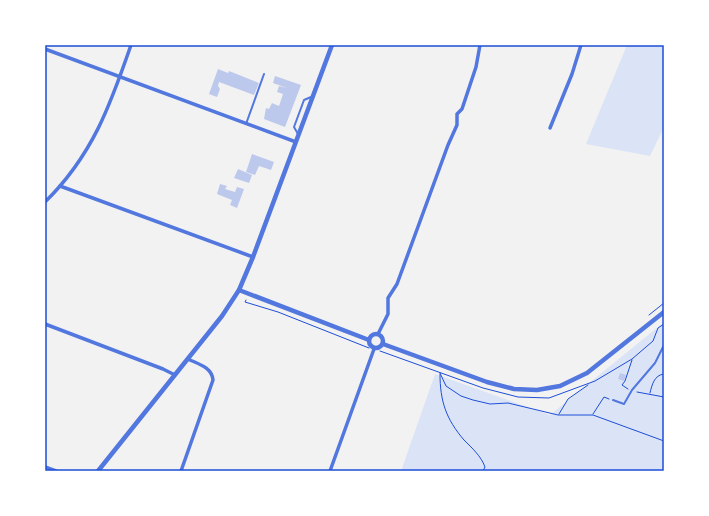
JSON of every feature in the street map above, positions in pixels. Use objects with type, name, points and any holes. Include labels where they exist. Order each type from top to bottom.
[{"type":"street","points":[[45,202],[82,158],[92,141],[107,109],[131,45]]},
{"type":"street","points":[[98,471],[188,360],[222,316],[239,290],[253,257],[332,45]]},
{"type":"street","points":[[378,334],[388,314],[388,298],[397,284],[448,145],[457,125],[458,114],[462,108],[476,66],[480,45]]},
{"type":"street","points":[[550,128],[572,74],[581,45]]},
{"type":"street","points":[[45,49],[296,142]]},
{"type":"street","points":[[60,186],[253,257]]},
{"type":"street","points":[[239,290],[369,340]]},
{"type":"street","points":[[383,344],[487,382],[514,389],[537,390],[560,386],[586,373],[664,312]]},
{"type":"street","points":[[45,324],[163,368],[175,375]]},
{"type":"street","points":[[373,349],[370,346],[369,340],[373,334],[378,334]]},
{"type":"street","points":[[378,334],[382,337],[383,344]]},
{"type":"street","points":[[373,349],[380,348],[383,344]]},
{"type":"street","points":[[330,471],[373,349]]},
{"type":"street","points":[[181,471],[213,380],[212,374],[208,370],[188,360]]},
{"type":"street","points":[[45,467],[56,471]]},
{"type":"lane","points":[[246,124],[264,74]]},
{"type":"lane","points":[[299,135],[294,127],[304,100],[314,96]]},
{"type":"lane","points":[[612,400],[624,404],[632,390],[656,363],[664,345]]},
{"type":"path","points":[[249,294],[245,302],[278,312],[373,349],[483,388],[518,397],[548,398],[595,381],[632,359],[653,341],[658,328],[664,324]]},
{"type":"path","points":[[649,315],[664,303]]},
{"type":"path","points":[[440,372],[446,386],[461,396],[472,400],[490,404],[508,403],[558,415],[592,415],[664,441]]},
{"type":"path","points":[[440,372],[441,398],[444,408],[457,432],[482,460],[485,467],[483,471]]},
{"type":"path","points":[[649,394],[654,380],[664,373]]},
{"type":"path","points":[[558,415],[568,399],[588,385]]},
{"type":"path","points":[[592,415],[604,396],[612,400]]},
{"type":"shaded area","points":[[627,45],[664,45],[664,127],[650,156],[586,144]]},
{"type":"shaded area","points":[[664,322],[664,471],[401,471],[435,374],[550,415]]},
{"type":"building","points":[[218,69],[228,73],[229,71],[259,83],[254,95],[219,82],[218,86],[220,89],[217,97],[209,94]]},
{"type":"building","points":[[275,76],[301,85],[285,127],[264,119],[266,108],[269,109],[272,103],[279,106],[283,94],[277,92],[279,86],[287,88],[273,83]]},
{"type":"building","points":[[252,154],[274,162],[271,170],[259,166],[255,175],[246,172]]},
{"type":"building","points":[[238,169],[252,175],[249,183],[234,178]]},
{"type":"building","points":[[220,184],[227,186],[225,189],[235,192],[237,187],[244,189],[237,208],[230,205],[232,200],[217,194]]},
{"type":"building","points":[[620,373],[626,375],[624,381],[618,379]]}]
